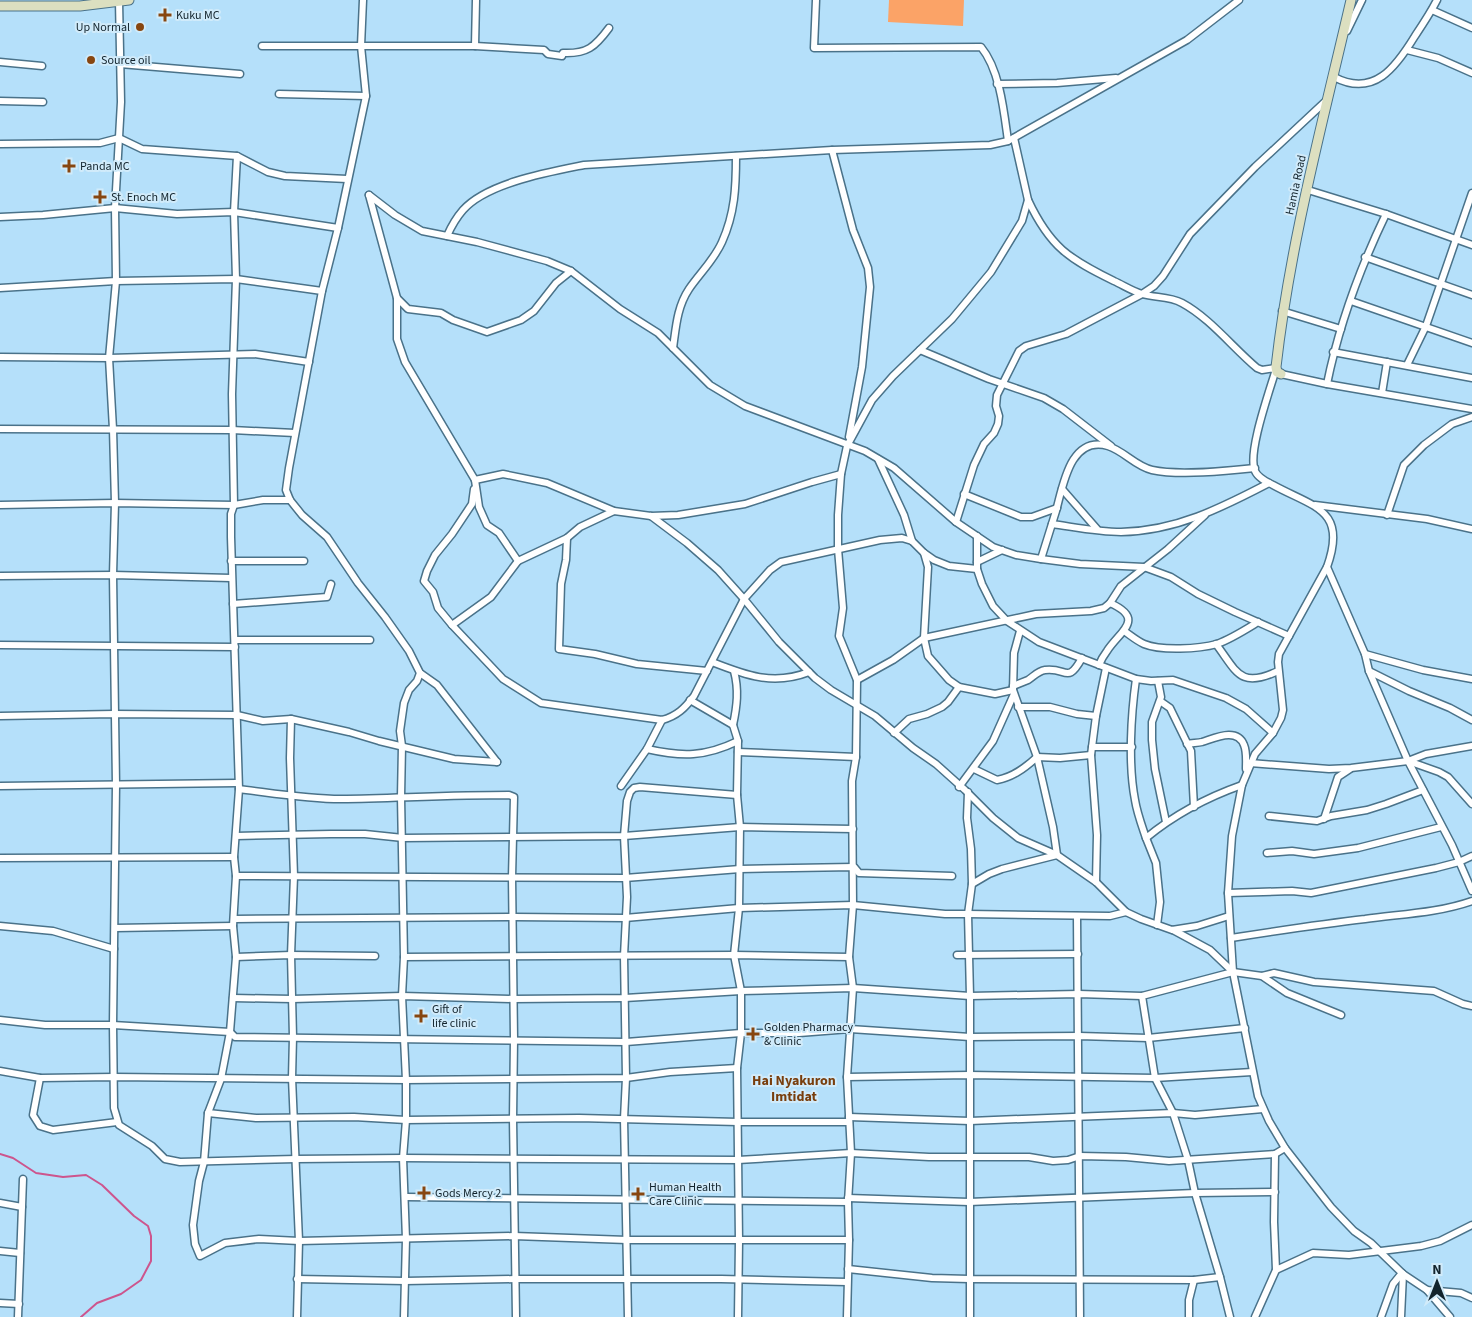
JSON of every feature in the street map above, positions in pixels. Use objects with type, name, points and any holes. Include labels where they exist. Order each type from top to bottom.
[{"type":"street","points":[[0,716],[114,714],[236,715],[263,721],[291,719],[454,759],[497,762],[437,685],[420,673],[409,651],[358,583],[327,537],[302,515],[290,500],[286,490],[322,291],[338,228],[366,96],[361,46],[363,0]]},
{"type":"street","points":[[475,46],[476,0]]},
{"type":"street","points":[[816,0],[814,48],[981,47],[986,53],[997,84],[1028,200],[1037,220],[1047,235],[1063,251],[1086,268],[1142,294],[1168,298],[1182,303],[1207,322],[1257,368],[1262,370],[1278,371],[1327,384],[1472,408]]},
{"type":"street","points":[[447,236],[454,221],[473,200],[500,186],[555,170],[584,165],[832,150],[990,145],[1011,139],[1187,40],[1239,0]]},
{"type":"street","name":"Hamia Road","points":[[1278,371],[1282,311],[1351,0]]},
{"type":"street","points":[[1342,41],[1362,0]]},
{"type":"street","points":[[1334,77],[1343,82],[1357,84],[1363,84],[1379,78],[1397,64],[1437,0]]},
{"type":"street","points":[[0,6],[80,6],[124,1],[115,208],[116,281],[110,358],[115,503],[113,575],[116,785],[113,1026],[114,1108],[117,1122],[152,1146],[167,1160],[204,1162],[402,1158],[738,1160],[850,1153],[1029,1157],[1052,1161],[1068,1160],[1080,1156],[1126,1157],[1169,1161],[1275,1154],[1285,1148]]},
{"type":"street","points":[[1432,10],[1472,28]]},
{"type":"street","points":[[262,46],[475,46],[544,50],[548,54],[562,56],[563,53],[590,50],[599,42],[609,28]]},
{"type":"street","points":[[1407,50],[1438,58],[1472,74]]},
{"type":"street","points":[[0,62],[42,66]]},
{"type":"street","points":[[120,64],[240,74]]},
{"type":"street","points":[[997,84],[1057,83],[1119,78]]},
{"type":"street","points":[[279,94],[366,96]]},
{"type":"street","points":[[956,522],[974,465],[984,444],[998,424],[995,400],[1019,351],[1022,348],[1066,334],[1142,294],[1164,276],[1190,234],[1255,167],[1328,98]]},
{"type":"street","points":[[0,101],[42,102]]},
{"type":"street","points":[[0,144],[100,143],[119,138],[142,148],[237,156],[268,172],[276,174],[347,179]]},
{"type":"street","points":[[832,150],[854,230],[868,268],[870,287],[862,368],[841,474],[838,507],[838,550],[843,608],[839,636],[857,680],[856,757],[852,781],[854,905],[849,957],[853,988],[847,1077],[850,1153],[847,1317]]},
{"type":"street","points":[[237,156],[234,212],[236,279],[232,356],[234,505],[232,514],[231,561],[238,786],[234,857],[236,876],[234,923],[236,957],[230,1032],[221,1079],[208,1113],[204,1162],[199,1181],[193,1225],[195,1244],[200,1256],[225,1243],[259,1239],[298,1241],[514,1236],[627,1240],[849,1240]]},
{"type":"street","points":[[673,348],[676,319],[682,303],[690,288],[712,260],[722,242],[732,215],[736,195],[736,156]]},
{"type":"street","points":[[1308,190],[1386,214],[1472,245]]},
{"type":"street","points":[[1407,365],[1426,326],[1471,201],[1472,193]]},
{"type":"street","points":[[518,561],[499,533],[487,525],[479,507],[475,480],[405,362],[397,339],[397,298],[369,195],[395,215],[422,231],[477,242],[547,261],[571,271],[620,309],[658,332],[710,385],[745,406],[847,446],[865,451],[894,468],[916,485],[956,522],[993,547],[1016,555],[1041,559],[1080,564],[1144,567],[1171,577],[1198,594],[1289,636]]},
{"type":"street","points":[[847,446],[872,400],[893,376],[952,320],[991,272],[1022,222],[1028,200]]},
{"type":"street","points":[[0,217],[115,208],[177,214],[234,212],[338,228]]},
{"type":"street","points":[[1327,384],[1333,352],[1365,257],[1386,214]]},
{"type":"street","points":[[1365,257],[1472,295]]},
{"type":"street","points":[[397,298],[408,309],[442,313],[453,320],[487,332],[521,320],[534,311],[556,283],[571,271]]},
{"type":"street","points":[[0,288],[116,281],[236,279],[322,291]]},
{"type":"street","points":[[1350,301],[1472,343]]},
{"type":"street","points":[[1282,311],[1341,329]]},
{"type":"street","points":[[920,350],[989,379],[1032,393],[1054,403],[1116,450],[1137,464],[1152,470],[1176,472],[1255,468]]},
{"type":"street","points":[[1333,352],[1472,378]]},
{"type":"street","points":[[0,357],[110,358],[255,354],[309,362]]},
{"type":"street","points":[[1382,393],[1387,362]]},
{"type":"street","points":[[1278,371],[1254,449],[1255,471],[1264,481],[1314,505],[1324,512],[1332,528],[1333,551],[1327,567],[1279,654],[1278,671],[1283,710],[1278,726],[1250,763],[1242,785],[1232,836],[1228,892],[1233,972],[1252,1072],[1262,1109],[1285,1148],[1331,1207],[1377,1251],[1427,1290],[1450,1317]]},
{"type":"street","points":[[1388,515],[1404,464],[1424,445],[1452,424],[1472,417]]},
{"type":"street","points":[[0,429],[232,430],[295,433]]},
{"type":"street","points":[[1041,559],[1066,474],[1072,460],[1080,452],[1091,446],[1101,445],[1116,450]]},
{"type":"street","points":[[878,459],[904,516],[912,541],[924,553],[934,560],[949,566],[977,566],[1002,550]]},
{"type":"street","points":[[475,480],[503,474],[547,482],[614,511],[651,516],[678,515],[745,504],[841,474]]},
{"type":"street","points":[[475,480],[472,504],[435,555],[424,581],[433,592],[438,608],[503,679],[541,703],[662,720],[672,717],[685,708],[712,662],[744,599],[770,570],[781,562],[892,538],[912,541]]},
{"type":"street","points":[[1052,524],[1120,532],[1154,530],[1205,515],[1269,483]]},
{"type":"street","points":[[1062,489],[1096,529]]},
{"type":"street","points":[[964,494],[1021,518],[1032,517],[1057,508]]},
{"type":"street","points":[[0,505],[115,503],[234,505],[263,500],[290,500]]},
{"type":"street","points":[[1314,505],[1427,519],[1472,529]]},
{"type":"street","points":[[452,625],[491,597],[518,561],[566,538],[580,527],[614,511]]},
{"type":"street","points":[[857,680],[887,663],[924,638],[1036,614],[1091,611],[1104,608],[1110,603],[1121,586],[1168,549],[1205,515]]},
{"type":"street","points":[[651,516],[687,543],[718,570],[779,642],[823,685],[874,716],[936,764],[968,792],[993,818],[1018,838],[1057,855],[1096,882],[1126,912],[1172,930],[1210,950],[1233,972]]},
{"type":"street","points":[[977,536],[977,566],[982,584],[993,606],[1020,631],[1039,642],[1136,679],[1173,680],[1226,698],[1246,709],[1273,733]]},
{"type":"street","points":[[566,538],[566,560],[561,584],[559,649],[595,654],[636,664],[707,671]]},
{"type":"street","points":[[924,553],[928,568],[924,638],[928,656],[949,680],[959,687],[995,694],[1014,690],[1039,672],[1046,670],[1069,674],[1076,668],[1082,658]]},
{"type":"street","points":[[231,561],[304,561]]},
{"type":"street","points":[[1327,567],[1365,654],[1369,671],[1408,761],[1472,891]]},
{"type":"street","points":[[0,576],[113,575],[231,578]]},
{"type":"street","points":[[233,604],[327,597],[331,584]]},
{"type":"street","points":[[1096,882],[1097,835],[1091,755],[1102,666],[1107,650],[1128,625],[1128,616],[1120,608],[1110,603]]},
{"type":"street","points":[[1124,631],[1143,644],[1158,648],[1195,647],[1216,644],[1258,622]]},
{"type":"street","points":[[1020,631],[1014,653],[1014,690],[1018,707],[1037,757],[1053,827],[1057,855]]},
{"type":"street","points":[[0,645],[115,646],[370,640]]},
{"type":"street","points":[[1216,644],[1241,675],[1252,679],[1263,679],[1278,671]]},
{"type":"street","points":[[1365,654],[1417,669],[1472,679]]},
{"type":"street","points":[[712,662],[742,674],[778,680],[794,678],[809,672]]},
{"type":"street","points":[[734,671],[738,685],[733,725],[738,741],[737,795],[740,827],[739,908],[734,955],[741,991],[741,1033],[737,1068],[738,1317]]},
{"type":"street","points":[[1369,671],[1472,720]]},
{"type":"street","points":[[404,1317],[406,1197],[402,1158],[406,1120],[406,1080],[402,996],[404,876],[401,797],[402,746],[400,731],[404,703],[409,690],[417,681],[420,673]]},
{"type":"street","points":[[1136,679],[1133,699],[1132,747],[1135,802],[1156,863],[1160,902],[1157,925]]},
{"type":"street","points":[[1158,681],[1160,701],[1152,722],[1152,740],[1155,769],[1166,822]]},
{"type":"street","points":[[894,733],[909,719],[942,707],[952,698],[959,687]]},
{"type":"street","points":[[958,789],[985,754],[1000,727],[1014,690]]},
{"type":"street","points":[[690,700],[733,725]]},
{"type":"street","points":[[1160,701],[1170,708],[1191,752],[1194,807]]},
{"type":"street","points":[[1018,707],[1050,707],[1077,714],[1096,716]]},
{"type":"street","points":[[291,719],[294,876],[291,955],[292,1078],[295,1117],[298,1241],[297,1317]]},
{"type":"street","points":[[621,786],[647,749],[662,720]]},
{"type":"street","points":[[1187,744],[1201,742],[1222,735],[1231,735],[1240,739],[1244,745],[1246,773]]},
{"type":"street","points":[[647,749],[665,753],[701,754],[724,748],[738,741]]},
{"type":"street","points":[[1250,763],[1329,770],[1408,761],[1426,754],[1472,746]]},
{"type":"street","points":[[1092,747],[1132,747]]},
{"type":"street","points":[[738,752],[856,757]]},
{"type":"street","points":[[974,769],[997,780],[1016,773],[1037,757],[1060,758],[1091,755]]},
{"type":"street","points":[[1408,761],[1439,772],[1448,778],[1472,804]]},
{"type":"street","points":[[1324,819],[1338,777],[1351,768]]},
{"type":"street","points":[[1146,838],[1166,822],[1226,791],[1242,785]]},
{"type":"street","points":[[0,786],[238,786],[291,796],[340,799],[513,796],[515,800],[512,877],[514,917],[513,1119],[516,1317]]},
{"type":"street","points":[[628,1317],[627,1201],[624,1158],[626,1042],[624,956],[627,897],[624,836],[627,801],[630,792],[634,788],[640,787],[737,795]]},
{"type":"street","points":[[1269,816],[1317,822],[1331,816],[1367,810],[1423,790]]},
{"type":"street","points":[[968,792],[967,818],[971,850],[972,884],[968,914],[970,996],[970,1317]]},
{"type":"street","points":[[236,836],[365,834],[402,838],[624,836],[740,827],[853,829]]},
{"type":"street","points":[[1267,853],[1292,852],[1314,854],[1358,848],[1441,827]]},
{"type":"street","points":[[972,884],[1002,869],[1057,855]]},
{"type":"street","points":[[1228,892],[1292,891],[1311,893],[1459,862],[1472,856]]},
{"type":"street","points":[[0,858],[234,857]]},
{"type":"street","points":[[236,876],[625,878],[740,869],[854,867]]},
{"type":"street","points":[[854,867],[859,874],[952,876]]},
{"type":"street","points":[[1231,938],[1335,922],[1420,913],[1472,901]]},
{"type":"street","points":[[115,928],[234,923],[292,918],[625,918],[739,908],[854,905],[945,914],[1110,916],[1126,912]]},
{"type":"street","points":[[1077,916],[1080,1076],[1080,1317]]},
{"type":"street","points":[[1172,930],[1197,926],[1229,916]]},
{"type":"street","points":[[0,926],[53,931],[114,949]]},
{"type":"street","points":[[957,955],[1078,954]]},
{"type":"street","points":[[236,957],[291,955],[375,956]]},
{"type":"street","points":[[404,958],[734,955],[849,957]]},
{"type":"street","points":[[233,998],[292,999],[402,996],[513,999],[625,998],[741,991],[853,988],[970,996],[1079,994],[1142,996],[1233,972],[1262,976],[1274,973],[1314,982],[1434,991],[1472,1006]]},
{"type":"street","points":[[1262,976],[1287,993],[1341,1015]]},
{"type":"street","points":[[1142,996],[1155,1078],[1173,1113],[1188,1160],[1195,1193],[1230,1317]]},
{"type":"street","points":[[0,1020],[45,1025],[113,1026],[230,1032],[235,1037],[293,1037],[342,1040],[514,1039],[626,1042],[741,1033],[799,1033],[850,1029],[970,1036],[1148,1038],[1245,1028]]},
{"type":"street","points":[[0,1071],[40,1078],[514,1080],[626,1078],[670,1072],[737,1068]]},
{"type":"street","points":[[847,1077],[969,1075],[1155,1078],[1252,1072]]},
{"type":"street","points":[[40,1078],[33,1115],[40,1126],[53,1130],[117,1122]]},
{"type":"street","points":[[208,1113],[256,1118],[354,1117],[406,1120],[624,1119],[738,1122],[849,1120],[970,1121],[1173,1113],[1195,1115],[1262,1109]]},
{"type":"street","points":[[1254,1317],[1276,1270],[1275,1154]]},
{"type":"street","points":[[18,1317],[23,1179]]},
{"type":"street","points":[[406,1197],[738,1202],[848,1200],[969,1202],[1195,1193],[1275,1192]]},
{"type":"street","points":[[0,1203],[22,1207]]},
{"type":"street","points":[[1276,1270],[1314,1253],[1349,1255],[1421,1246],[1440,1241],[1472,1225]]},
{"type":"street","points":[[0,1251],[20,1253]]},
{"type":"street","points":[[848,1269],[970,1280],[1194,1280],[1220,1277]]},
{"type":"street","points":[[1381,1317],[1393,1284],[1403,1273]]},
{"type":"street","points":[[1401,1317],[1403,1273]]},
{"type":"street","points":[[297,1279],[847,1282]]},
{"type":"street","points":[[1189,1317],[1189,1300],[1194,1280]]},
{"type":"street","points":[[1427,1290],[1461,1293],[1472,1298]]},
{"type":"street","points":[[0,1302],[19,1304]]},
{"type":"shaded area","points":[[889,0],[964,0],[963,26],[888,22]]},
{"type":"waterway","points":[[0,1154],[13,1158],[36,1173],[63,1177],[86,1175],[102,1185],[134,1216],[148,1226],[151,1236],[151,1261],[141,1280],[121,1294],[97,1303],[81,1317]]},
{"type":"place","name":"Kuku MC","points":[[165,15]]},
{"type":"place","name":"Up Normal","points":[[140,27]]},
{"type":"place","name":"Source oil","points":[[91,60]]},
{"type":"place","name":"Panda MC","points":[[69,166]]},
{"type":"place","name":"St. Enoch MC","points":[[100,197]]},
{"type":"place","name":"Gift of life clinic","points":[[421,1016]]},
{"type":"place","name":"Golden Pharmacy & Clinic","points":[[753,1034]]},
{"type":"place","name":"Gods Mercy 2","points":[[424,1193]]},
{"type":"place","name":"Human Health Care Clinic","points":[[638,1194]]},
{"type":"district","name":"Hai Nyakuron Imtidat","points":[[794,1090]]}]
